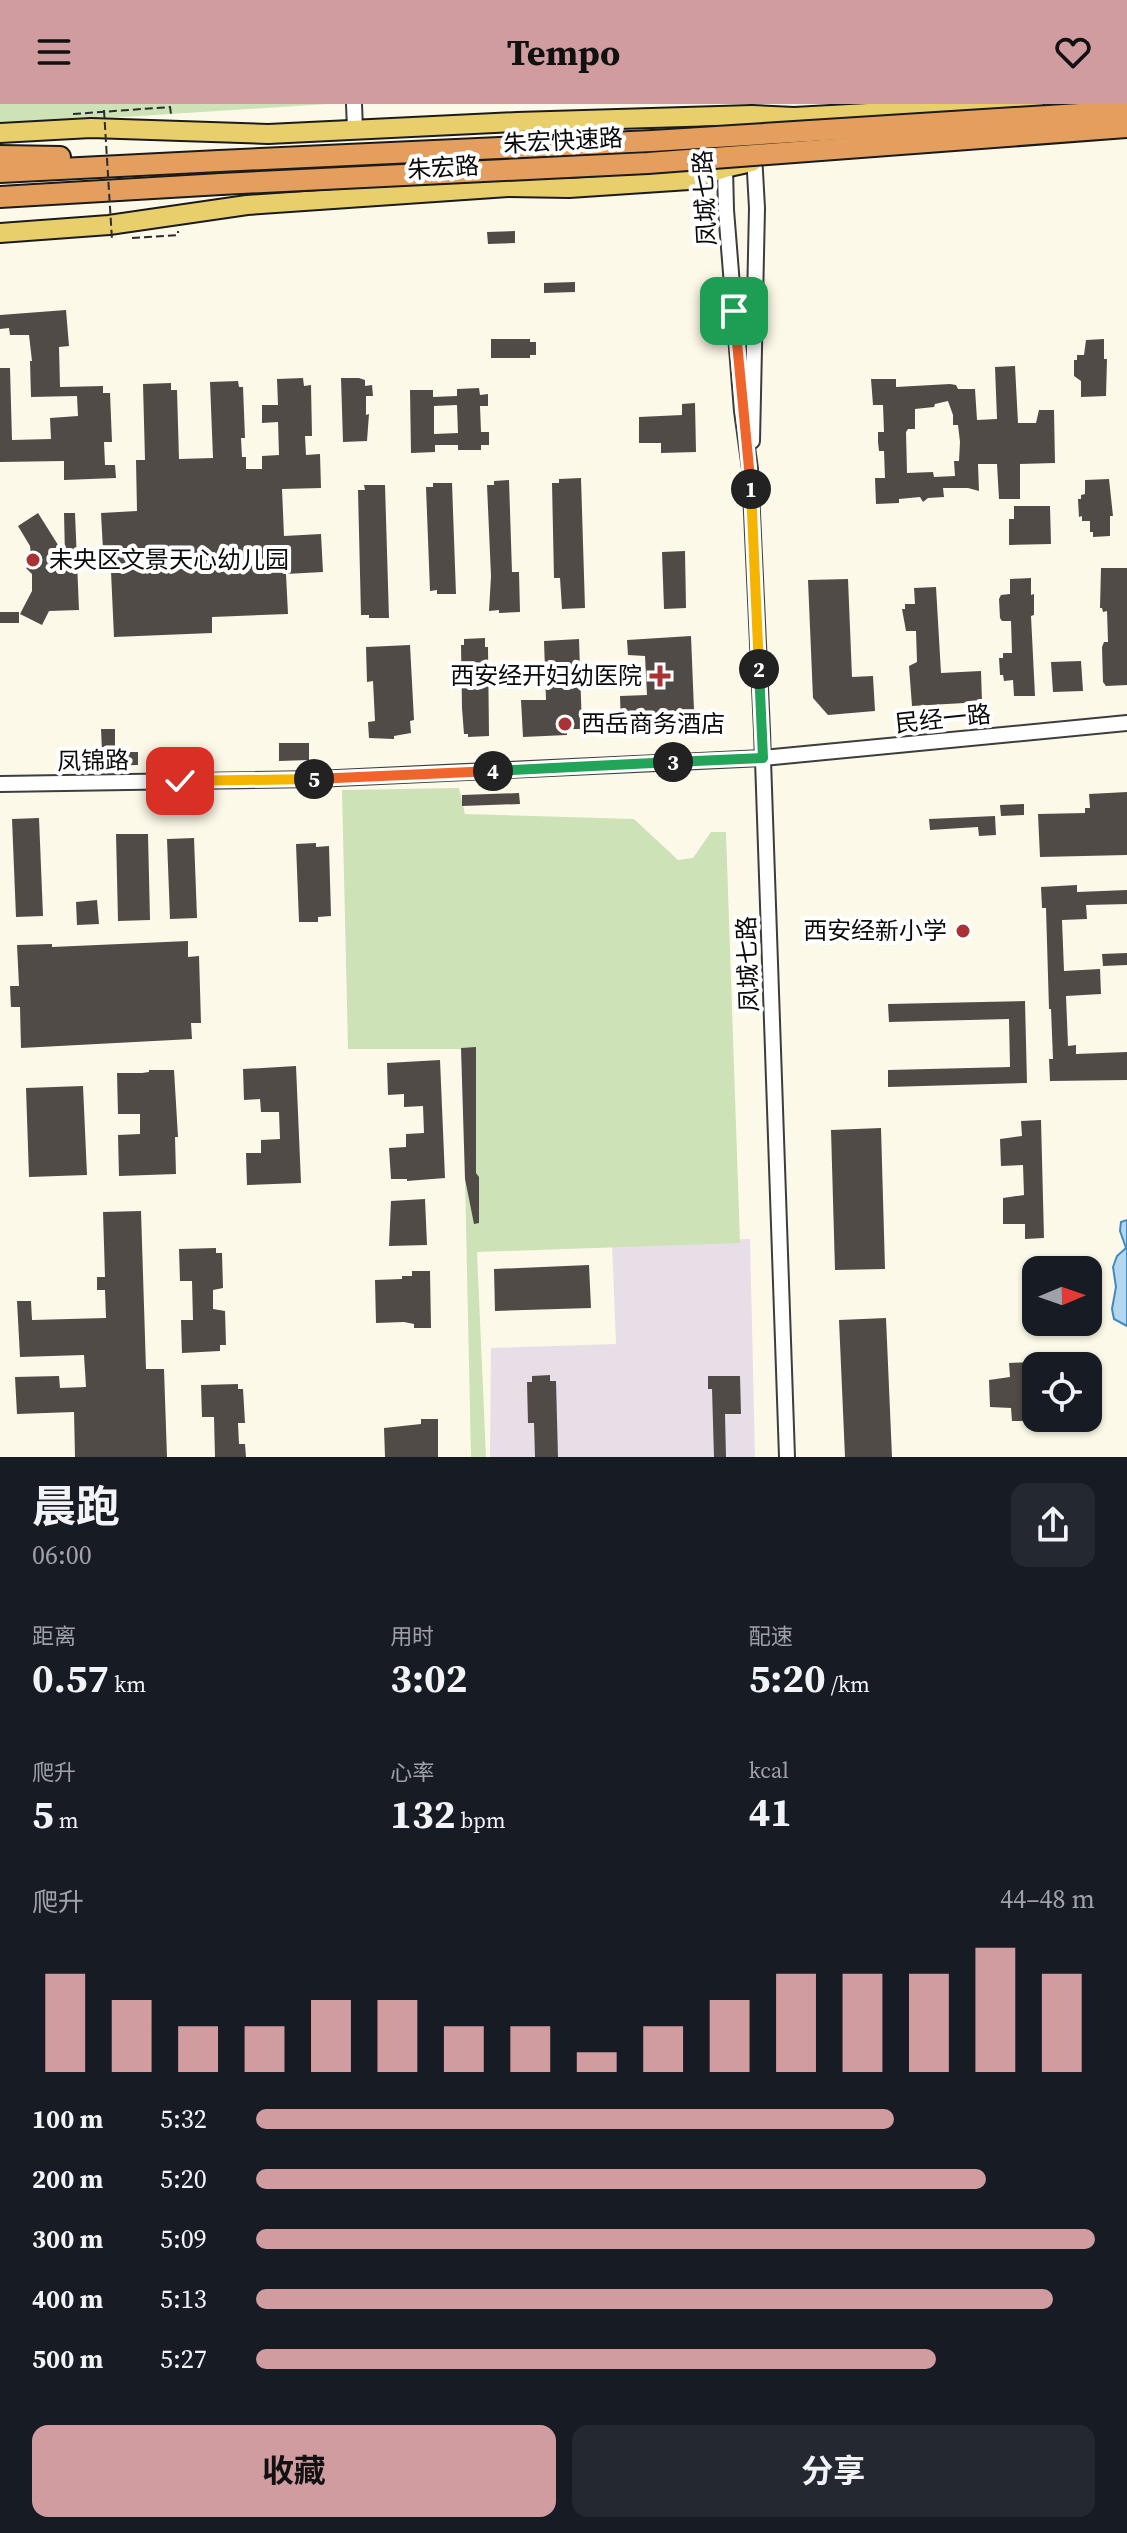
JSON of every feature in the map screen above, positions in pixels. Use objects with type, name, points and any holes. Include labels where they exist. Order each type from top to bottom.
[{"type":"highway","name":"朱宏快速路","points":[[0,172],[652,141],[1127,111]]},
{"type":"highway","name":"朱宏快速路","points":[[0,197],[177,185],[648,163],[1127,127]]},
{"type":"highway","points":[[0,156],[176,162]]},
{"type":"highway","points":[[0,210],[177,185]]},
{"type":"main road","name":"朱宏路","points":[[0,133],[91,128],[268,134],[724,115],[794,117],[1034,104]]},
{"type":"main road","name":"朱宏路","points":[[0,233],[109,225],[247,205],[508,187],[569,188],[689,180],[754,161],[1127,136]]},
{"type":"street","points":[[354,104],[355,129]]},
{"type":"street","name":"凤城七路","points":[[724,115],[742,411],[750,469],[787,1457]]},
{"type":"street","name":"凤城七路","points":[[750,469],[757,208],[752,115]]},
{"type":"street","name":"民经一路","points":[[763,758],[1127,723]]},
{"type":"street","name":"凤锦路","points":[[0,784],[316,779],[763,758]]},
{"type":"path","points":[[73,112],[170,107]]},
{"type":"path","points":[[104,110],[112,240]]},
{"type":"path","points":[[125,239],[178,235]]},
{"type":"shaded area","points":[[750,1239],[755,1457],[490,1457],[491,1348],[616,1344],[612,1244]]},
{"type":"green space","points":[[0,104],[328,104],[0,125]]},
{"type":"green space","points":[[459,788],[465,814],[634,819],[678,860],[693,858],[711,832],[726,832],[740,1243],[477,1252],[486,1457],[471,1457],[465,1179],[471,1207],[465,1049],[348,1049],[342,790]]},
{"type":"water","points":[[1127,1220],[1127,1326],[1114,1319],[1112,1309],[1116,1287],[1113,1267],[1117,1256],[1126,1248],[1120,1231],[1121,1222]]},
{"type":"building","points":[[515,231],[515,243],[488,244],[487,232]]},
{"type":"building","points":[[575,282],[575,292],[544,293],[544,283]]},
{"type":"building","points":[[66,310],[69,346],[59,347],[60,387],[103,386],[103,393],[110,393],[112,442],[104,442],[105,465],[115,465],[116,478],[64,480],[64,461],[0,462],[0,368],[10,368],[12,440],[51,439],[50,418],[78,416],[77,396],[31,397],[29,335],[10,335],[9,328],[0,329],[0,315]]},
{"type":"building","points":[[491,339],[530,339],[530,342],[536,342],[536,355],[530,355],[530,358],[491,358]]},
{"type":"building","points":[[1104,339],[1106,396],[1081,397],[1081,381],[1074,376],[1074,360],[1077,360],[1077,355],[1084,355],[1086,340]]},
{"type":"building","points":[[1015,366],[1018,423],[1036,423],[1039,410],[1054,410],[1055,463],[1020,464],[1020,499],[999,499],[997,464],[978,464],[979,491],[943,488],[944,497],[928,498],[923,502],[920,497],[899,499],[899,503],[876,504],[875,478],[885,478],[884,451],[879,451],[878,442],[878,432],[884,432],[883,405],[873,405],[871,379],[896,379],[896,387],[950,384],[958,389],[975,389],[977,420],[997,419],[995,367]],"holes":[[[948,401],[953,425],[958,425],[960,442],[959,461],[954,461],[955,476],[934,477],[933,472],[907,473],[906,432],[915,429],[915,409],[934,407]]]},
{"type":"building","points":[[303,378],[304,386],[311,385],[312,436],[305,436],[306,455],[320,454],[321,488],[282,489],[284,536],[321,534],[323,572],[286,574],[288,614],[212,617],[212,633],[114,637],[110,550],[103,550],[101,513],[137,511],[136,460],[145,460],[143,384],[171,383],[171,390],[177,390],[179,459],[213,458],[210,382],[238,381],[239,387],[243,387],[245,438],[241,438],[242,457],[246,457],[246,469],[262,469],[262,456],[279,455],[278,422],[262,423],[262,405],[278,405],[277,379]],"holes":[[[183,547],[183,569],[140,567],[140,549]]]},
{"type":"building","points":[[341,378],[359,378],[365,380],[365,386],[372,385],[373,396],[366,396],[366,415],[369,414],[367,441],[343,442]]},
{"type":"building","points":[[479,388],[480,395],[488,394],[488,406],[480,406],[481,432],[489,432],[489,445],[481,445],[481,450],[458,450],[458,445],[435,445],[435,452],[411,453],[410,390],[433,390],[433,397],[457,396],[457,389]],"holes":[[[457,405],[458,433],[434,434],[434,406]]]},
{"type":"building","points":[[695,403],[696,452],[661,453],[661,443],[639,443],[639,417],[682,415],[682,404]]},
{"type":"building","points":[[581,478],[585,608],[562,609],[560,578],[554,578],[552,483],[559,483],[559,479]]},
{"type":"building","points":[[1109,479],[1113,516],[1110,516],[1110,536],[1093,537],[1090,521],[1082,521],[1082,516],[1079,517],[1078,499],[1085,494],[1085,480]]},
{"type":"building","points":[[509,480],[512,572],[519,572],[520,612],[499,613],[499,610],[489,611],[491,576],[487,485]]},
{"type":"building","points":[[433,483],[452,483],[456,594],[430,591],[426,487],[433,487]]},
{"type":"building","points":[[364,485],[385,485],[389,618],[361,615],[358,490],[365,490]]},
{"type":"building","points":[[1014,506],[1050,506],[1051,544],[1009,545],[1009,519],[1014,519]]},
{"type":"building","points":[[38,513],[65,556],[64,513],[75,513],[79,610],[49,611],[42,625],[20,614],[32,591],[32,574],[26,568],[32,565],[30,546],[18,526]]},
{"type":"building","points":[[685,551],[686,608],[664,609],[662,552]]},
{"type":"building","points":[[1101,568],[1127,568],[1127,685],[1106,686],[1103,682],[1102,647],[1104,642],[1108,642],[1107,611],[1103,612],[1100,608]]},
{"type":"building","points":[[1031,578],[1031,595],[1034,594],[1034,615],[1031,616],[1035,696],[1014,696],[1013,680],[1004,681],[1003,675],[1000,675],[999,658],[1003,658],[1003,653],[1012,653],[1011,621],[1000,618],[999,599],[1001,595],[1010,594],[1010,579]]},
{"type":"building","points":[[848,579],[852,677],[873,676],[875,711],[828,715],[813,698],[808,580]]},
{"type":"building","points":[[936,587],[941,673],[981,671],[982,702],[912,706],[909,666],[917,662],[916,631],[906,631],[902,609],[905,609],[905,604],[915,604],[914,588]]},
{"type":"building","points":[[0,612],[19,612],[19,623],[0,623]]},
{"type":"building","points":[[691,636],[694,710],[685,710],[685,726],[621,727],[620,696],[647,695],[645,656],[628,655],[627,640]]},
{"type":"building","points":[[485,638],[485,647],[488,647],[489,736],[468,737],[464,734],[462,708],[461,645],[464,645],[464,639]]},
{"type":"building","points":[[579,639],[582,729],[567,729],[567,735],[523,737],[521,700],[546,700],[544,641]]},
{"type":"building","points":[[410,645],[414,720],[410,721],[411,733],[394,736],[394,739],[369,738],[368,722],[375,721],[373,681],[367,682],[366,647]]},
{"type":"building","points":[[1081,661],[1083,691],[1053,692],[1051,662]]},
{"type":"building","points":[[101,729],[115,729],[115,752],[138,752],[138,765],[87,766],[86,751],[102,751]]},
{"type":"building","points":[[279,743],[309,743],[309,760],[279,761]]},
{"type":"building","points":[[1127,792],[1127,855],[1040,857],[1038,814],[1085,813],[1085,808],[1090,808],[1089,794]]},
{"type":"building","points":[[519,793],[520,804],[462,806],[462,795]]},
{"type":"building","points":[[1024,804],[1024,815],[1001,816],[1000,805]]},
{"type":"building","points":[[995,816],[996,835],[979,836],[978,827],[930,830],[929,819]]},
{"type":"building","points":[[39,818],[43,916],[16,917],[12,819]]},
{"type":"building","points":[[116,834],[148,834],[150,920],[118,921]]},
{"type":"building","points":[[194,838],[197,918],[170,919],[167,839]]},
{"type":"building","points":[[316,843],[316,847],[329,846],[331,916],[318,917],[318,922],[299,922],[296,844]]},
{"type":"building","points":[[1077,885],[1077,892],[1127,890],[1127,904],[1086,905],[1087,919],[1062,920],[1064,971],[1100,969],[1101,994],[1066,996],[1068,1046],[1076,1045],[1076,1054],[1127,1052],[1127,1080],[1050,1081],[1049,1059],[1053,1059],[1051,1009],[1046,908],[1042,908],[1041,887]]},
{"type":"building","points":[[97,900],[99,924],[77,925],[76,902]]},
{"type":"building","points":[[188,941],[188,957],[199,956],[201,1023],[191,1023],[192,1039],[21,1048],[20,1007],[11,1007],[10,986],[19,986],[17,945],[52,944],[52,947]]},
{"type":"building","points":[[1127,953],[1127,965],[1103,966],[1102,954]]},
{"type":"building","points":[[1025,1001],[1027,1083],[888,1087],[888,1070],[1010,1067],[1009,1019],[889,1022],[888,1004]]},
{"type":"building","points":[[476,1047],[479,1223],[474,1224],[465,1179],[461,1048]]},
{"type":"building","points":[[440,1060],[445,1178],[391,1179],[389,1148],[406,1147],[406,1134],[424,1133],[423,1106],[404,1107],[404,1094],[388,1095],[387,1063]]},
{"type":"building","points":[[296,1066],[301,1183],[247,1185],[246,1153],[261,1153],[261,1140],[280,1139],[279,1112],[261,1112],[260,1099],[244,1100],[243,1069]]},
{"type":"building","points":[[174,1070],[178,1137],[175,1137],[176,1174],[119,1176],[118,1135],[140,1134],[140,1114],[118,1114],[117,1073]]},
{"type":"building","points":[[83,1086],[87,1175],[29,1177],[26,1088]]},
{"type":"building","points":[[1041,1120],[1044,1238],[1025,1239],[1025,1224],[1003,1224],[1003,1198],[1024,1195],[1023,1165],[1001,1166],[1000,1139],[1022,1136],[1021,1121]]},
{"type":"building","points":[[881,1128],[885,1269],[835,1270],[831,1130]]},
{"type":"building","points":[[425,1199],[427,1245],[389,1246],[391,1201]]},
{"type":"building","points":[[141,1211],[146,1369],[164,1369],[167,1457],[75,1457],[74,1412],[17,1414],[15,1377],[59,1376],[60,1388],[86,1387],[84,1355],[20,1357],[17,1301],[31,1301],[32,1320],[106,1318],[105,1290],[97,1290],[97,1277],[105,1277],[103,1212]]},
{"type":"building","points":[[216,1248],[216,1253],[222,1253],[223,1288],[213,1290],[213,1309],[225,1311],[226,1345],[220,1345],[220,1351],[182,1353],[181,1320],[193,1320],[192,1281],[180,1281],[179,1249]]},
{"type":"building","points":[[589,1265],[591,1308],[495,1311],[494,1269]]},
{"type":"building","points":[[412,1271],[430,1271],[431,1328],[414,1328],[414,1324],[404,1322],[376,1323],[375,1280],[402,1279],[402,1276],[412,1276]]},
{"type":"building","points":[[886,1318],[892,1457],[845,1457],[839,1320]]},
{"type":"building","points":[[1022,1362],[1022,1421],[1012,1421],[1011,1408],[990,1407],[989,1380],[1010,1377],[1009,1363]]},
{"type":"building","points":[[550,1375],[550,1381],[556,1381],[558,1457],[535,1457],[534,1423],[528,1423],[527,1382],[532,1382],[532,1376]]},
{"type":"building","points":[[708,1376],[740,1376],[741,1414],[725,1414],[726,1457],[714,1457],[712,1389],[708,1389]]},
{"type":"building","points":[[238,1384],[238,1389],[243,1389],[245,1423],[238,1423],[239,1444],[245,1444],[246,1457],[215,1457],[214,1417],[202,1417],[201,1385]]},
{"type":"building","points":[[421,1419],[438,1419],[438,1457],[385,1457],[384,1428],[421,1424]]},
{"type":"place","name":"未央区文景天心幼儿园","points":[[33,560]]},
{"type":"place","name":"西安经开妇幼医院","points":[[660,676]]},
{"type":"place","name":"西岳商务酒店","points":[[565,724]]},
{"type":"place","name":"西安经新小学","points":[[963,931]]},
{"type":"route","points":[[180,781],[316,779],[763,758],[750,469],[734,311]]}]
